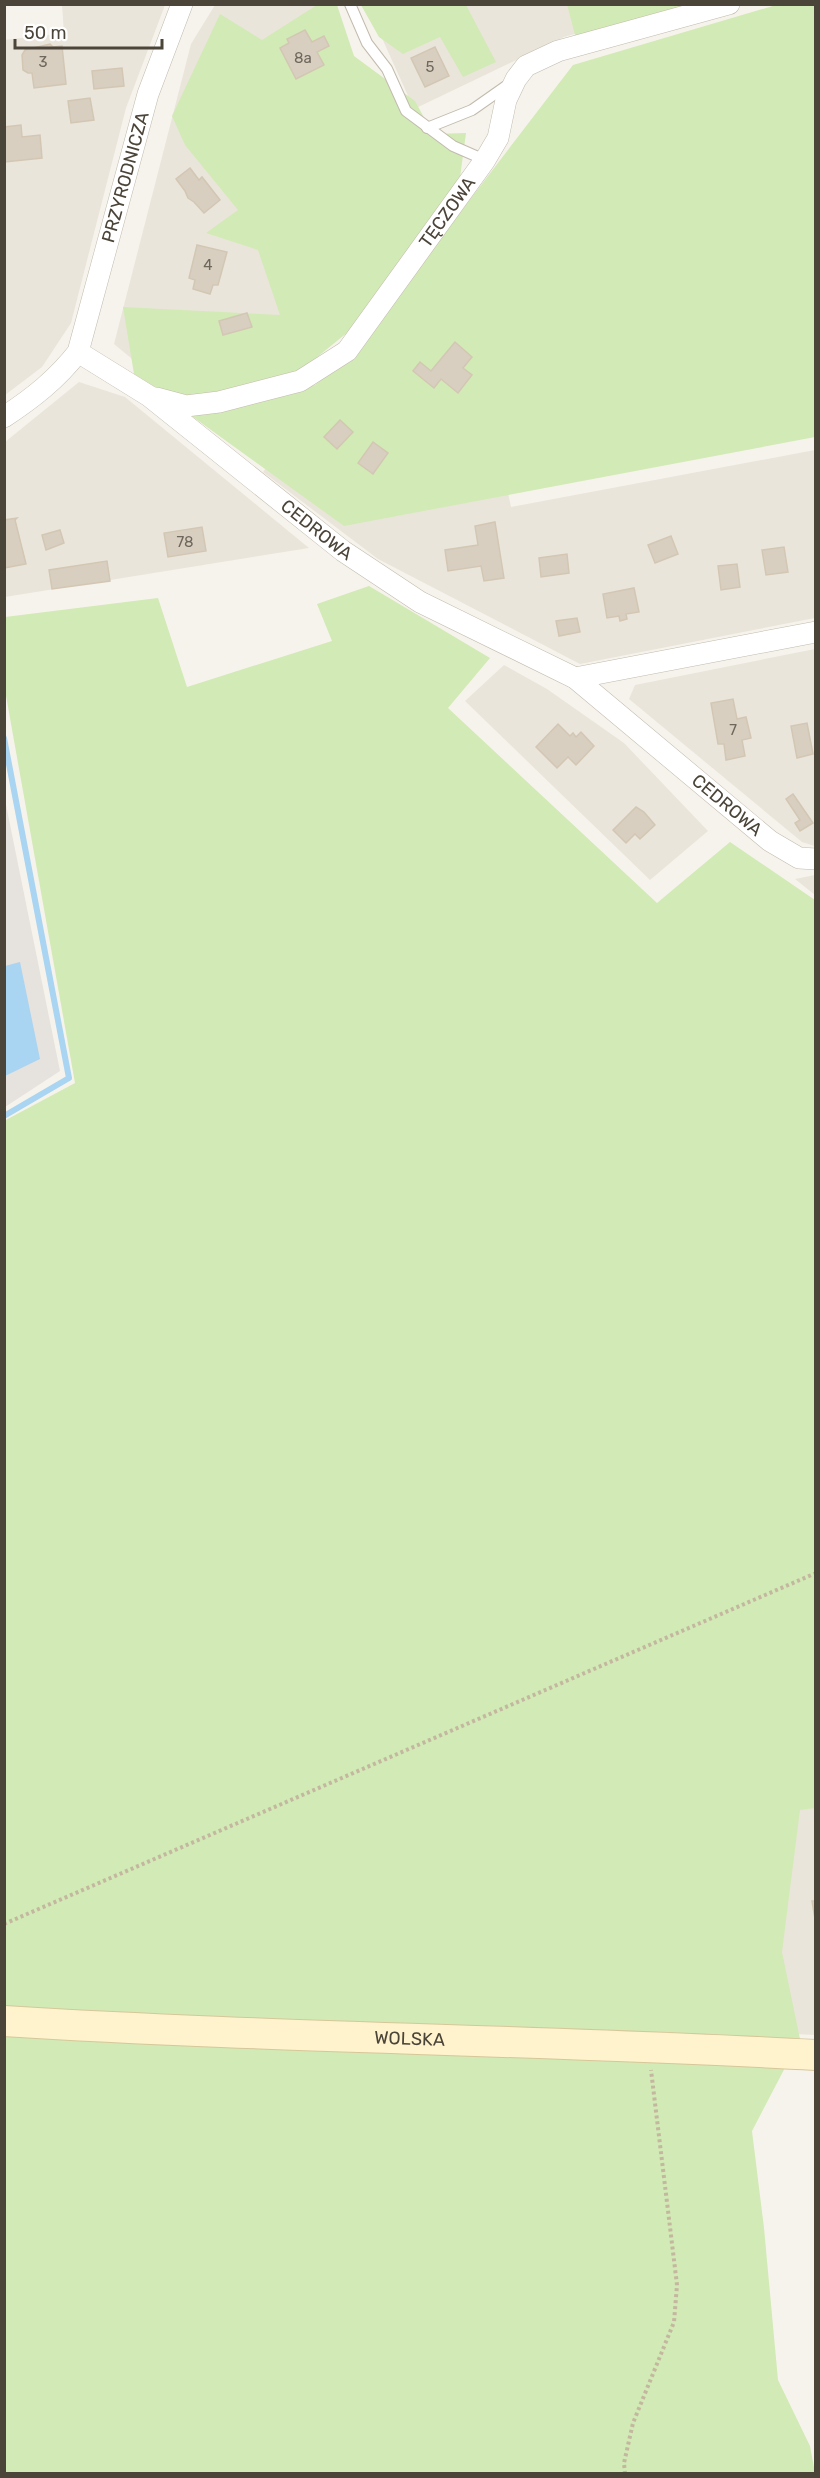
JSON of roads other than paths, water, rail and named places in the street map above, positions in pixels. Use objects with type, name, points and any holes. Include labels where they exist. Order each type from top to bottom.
[{"type":"street","name":"PRZYRODNICZA","points":[[78,352],[148,94],[182,4]]},
{"type":"street","name":"TĘCZOWA","points":[[149,396],[186,405],[219,402],[300,381],[347,351],[485,160],[498,138],[506,100],[516,79],[526,66],[558,51],[729,4]]},
{"type":"street","name":"CEDROWA","points":[[78,352],[149,396],[343,551],[420,602],[575,678],[770,841],[807,858]]},
{"type":"street","points":[[4,417],[33,398],[60,375],[78,352]]},
{"type":"street","points":[[575,678],[816,632]]},
{"type":"street","name":"WOLSKA","points":[[4,2021],[106,2028],[648,2046],[816,2055]]},
{"type":"lane","points":[[350,4],[368,43],[387,69],[406,111],[453,146],[485,160]]},
{"type":"lane","points":[[427,128],[472,110],[516,79]]},
{"type":"water","points":[[20,962],[40,1059],[5,1076],[5,966]]},
{"type":"waterway","points":[[4,738],[69,1078],[4,1116]]}]
